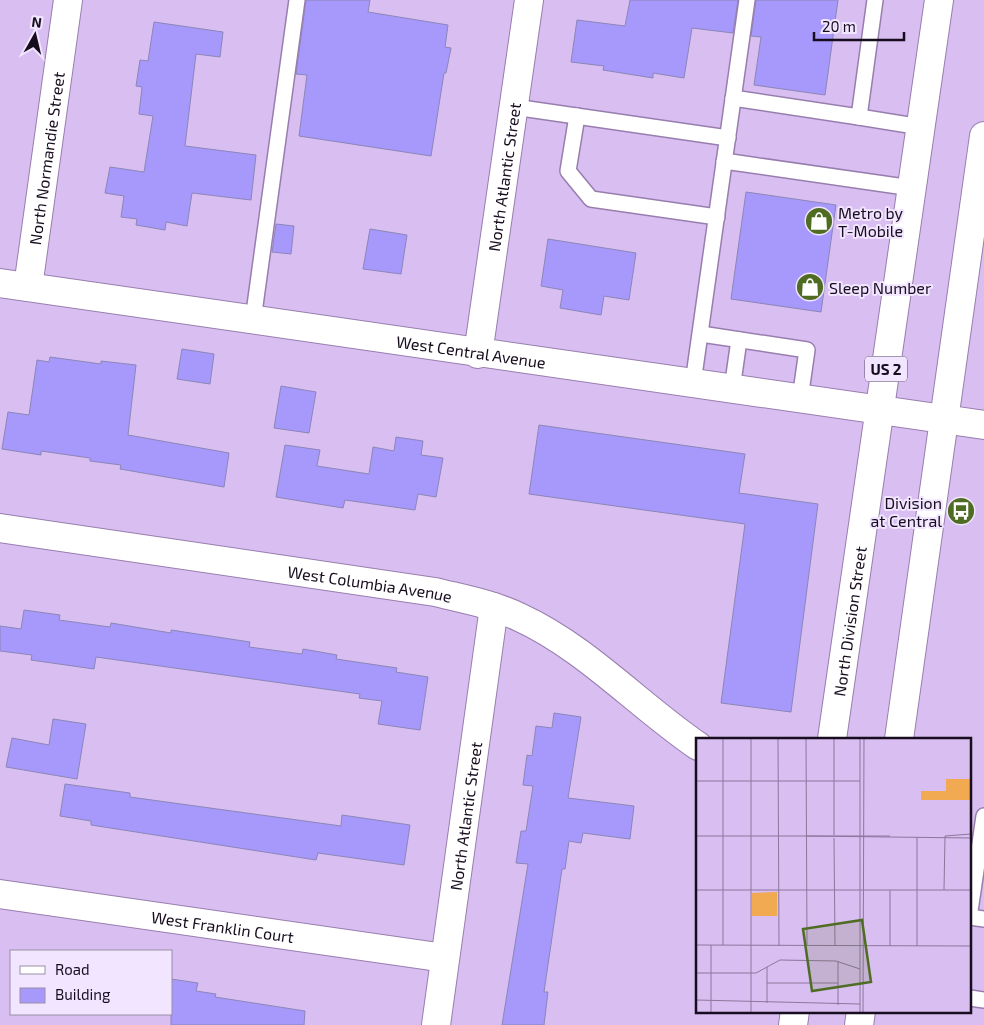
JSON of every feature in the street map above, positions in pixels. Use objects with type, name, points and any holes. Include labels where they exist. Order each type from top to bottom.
[{"type":"street","name":"North Normandie Street","points":[[28,287],[68,0]]},
{"type":"street","name":"North Atlantic Street","points":[[478,354],[529,0]]},
{"type":"street","name":"North Division Street","points":[[832,738],[939,0]]},
{"type":"street","points":[[898,738],[943,419],[980,193],[984,136]]},
{"type":"street","name":"West Central Avenue","points":[[0,283],[478,354],[984,425]]},
{"type":"street","name":"West Columbia Avenue","points":[[0,528],[435,592],[494,607],[519,617],[567,645],[696,744]]},
{"type":"street","name":"North Atlantic Street","points":[[436,1025],[494,607]]},
{"type":"street","name":"West Franklin Court","points":[[0,894],[445,958]]},
{"type":"street","points":[[793,1025],[794,1012]]},
{"type":"street","points":[[859,1025],[861,1012]]},
{"type":"lane","points":[[253,320],[297,0]]},
{"type":"lane","points":[[693,383],[747,0]]},
{"type":"lane","points":[[859,117],[875,0]]},
{"type":"lane","points":[[733,98],[921,127]]},
{"type":"lane","points":[[514,107],[728,138]]},
{"type":"lane","points":[[577,116],[568,171],[591,199],[717,217]]},
{"type":"lane","points":[[724,161],[912,188]]},
{"type":"lane","points":[[701,334],[807,350],[800,399]]},
{"type":"lane","points":[[732,389],[739,340]]},
{"type":"lane","points":[[972,900],[982,845],[984,816]]},
{"type":"building","points":[[306,0],[370,0],[368,12],[448,25],[445,47],[451,48],[446,73],[444,73],[431,156],[299,136],[307,75],[296,74]]},
{"type":"building","points":[[630,0],[738,0],[733,33],[692,28],[684,78],[653,73],[653,78],[603,70],[604,66],[571,62],[577,20],[625,26]]},
{"type":"building","points":[[756,0],[838,0],[825,95],[754,85],[761,37],[751,36]]},
{"type":"building","points":[[154,22],[223,32],[220,57],[196,54],[185,146],[256,155],[251,200],[192,193],[187,226],[166,222],[165,230],[136,225],[137,219],[121,217],[124,196],[105,193],[110,167],[144,172],[153,116],[139,114],[142,87],[136,86],[140,60],[148,61]]},
{"type":"building","points":[[746,192],[836,205],[821,312],[731,299]]},
{"type":"building","points":[[276,224],[294,226],[291,254],[272,252]]},
{"type":"building","points":[[370,229],[407,235],[401,274],[363,269]]},
{"type":"building","points":[[548,239],[636,253],[629,300],[604,296],[601,315],[560,308],[563,290],[541,286]]},
{"type":"building","points":[[182,349],[214,354],[210,384],[177,379]]},
{"type":"building","points":[[50,357],[101,364],[101,361],[136,365],[128,435],[229,453],[224,487],[120,469],[121,465],[90,461],[90,458],[41,451],[41,455],[2,449],[8,412],[29,415],[37,360],[49,362]]},
{"type":"building","points":[[281,386],[316,392],[309,433],[274,428]]},
{"type":"building","points":[[539,425],[745,454],[739,493],[818,504],[791,712],[721,703],[745,524],[529,494]]},
{"type":"building","points":[[396,437],[423,441],[421,455],[443,458],[436,497],[418,494],[415,510],[345,500],[343,508],[276,497],[285,445],[320,450],[317,466],[369,474],[373,447],[394,451]]},
{"type":"building","points":[[24,610],[60,615],[59,620],[110,627],[111,623],[171,633],[171,630],[250,642],[249,647],[302,654],[303,649],[337,655],[336,659],[397,668],[396,672],[428,677],[420,730],[378,724],[382,701],[359,698],[360,694],[96,657],[94,669],[31,660],[32,655],[0,651],[0,626],[21,629]]},
{"type":"building","points":[[554,713],[581,717],[568,798],[634,806],[630,839],[583,833],[581,843],[569,841],[565,869],[562,869],[544,992],[548,992],[544,1025],[502,1025],[528,864],[516,863],[521,831],[526,831],[533,786],[523,785],[527,755],[532,756],[536,726],[552,728]]},
{"type":"building","points":[[53,719],[86,724],[77,779],[6,767],[12,738],[49,745]]},
{"type":"building","points":[[65,784],[130,793],[130,797],[341,826],[342,815],[410,825],[404,865],[318,853],[316,860],[91,825],[91,821],[60,816]]},
{"type":"building","points":[[172,979],[198,983],[196,991],[216,994],[215,997],[305,1011],[304,1025],[171,1025]]},
{"type":"place","name":"Metro by T-Mobile","points":[[819,221]]},
{"type":"place","name":"Sleep Number","points":[[810,287]]},
{"type":"place","name":"Division at Central","points":[[961,511]]}]
